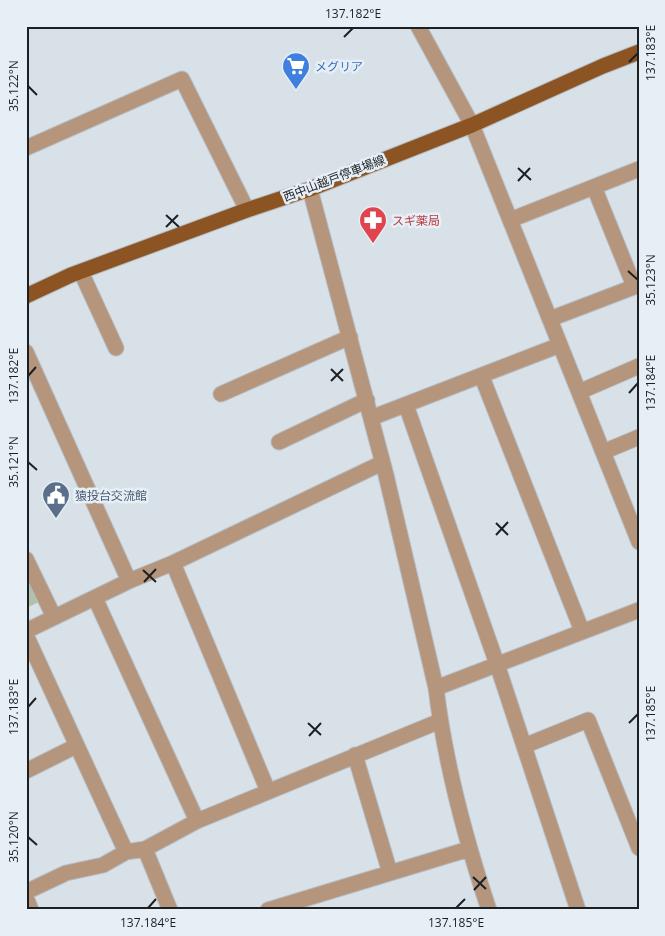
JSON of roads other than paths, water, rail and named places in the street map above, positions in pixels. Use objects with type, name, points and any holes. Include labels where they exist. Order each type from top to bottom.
[{"type":"main road","name":"西中山越戸停車場線","points":[[26,296],[81,272],[247,210],[310,189],[472,125],[603,66],[639,52]]},
{"type":"street","points":[[418,26],[472,125],[639,542]]},
{"type":"street","points":[[26,148],[182,79],[247,210]]},
{"type":"street","points":[[510,220],[639,169]]},
{"type":"street","points":[[550,319],[637,285],[594,187]]},
{"type":"street","points":[[310,189],[367,400],[436,688],[440,721],[469,849],[489,910]]},
{"type":"street","points":[[81,272],[116,348]]},
{"type":"street","points":[[221,394],[350,337]]},
{"type":"street","points":[[371,418],[482,377],[560,345]]},
{"type":"street","points":[[26,352],[129,581]]},
{"type":"street","points":[[579,392],[639,366]]},
{"type":"street","points":[[482,377],[582,631]]},
{"type":"street","points":[[279,442],[367,400]]},
{"type":"street","points":[[406,405],[497,664],[578,910]]},
{"type":"street","points":[[603,452],[639,437]]},
{"type":"street","points":[[126,852],[26,633],[54,617],[129,581],[173,563],[382,463]]},
{"type":"street","points":[[26,559],[54,617]]},
{"type":"street","points":[[173,563],[268,791]]},
{"type":"street","points":[[95,598],[197,822]]},
{"type":"street","points":[[436,688],[639,610]]},
{"type":"street","points":[[524,746],[588,720],[639,848]]},
{"type":"street","points":[[26,892],[66,873],[103,865],[126,852],[145,849],[197,822],[268,791],[440,721]]},
{"type":"street","points":[[26,772],[76,746]]},
{"type":"street","points":[[356,755],[390,873]]},
{"type":"street","points":[[145,849],[170,910]]},
{"type":"street","points":[[268,910],[469,849]]},
{"type":"street","points":[[26,897],[31,910]]},
{"type":"place","name":"メグリア","points":[[296,90]]},
{"type":"place","name":"スギ薬局","points":[[373,244]]},
{"type":"place","name":"猿投台交流館","points":[[56,519]]}]
